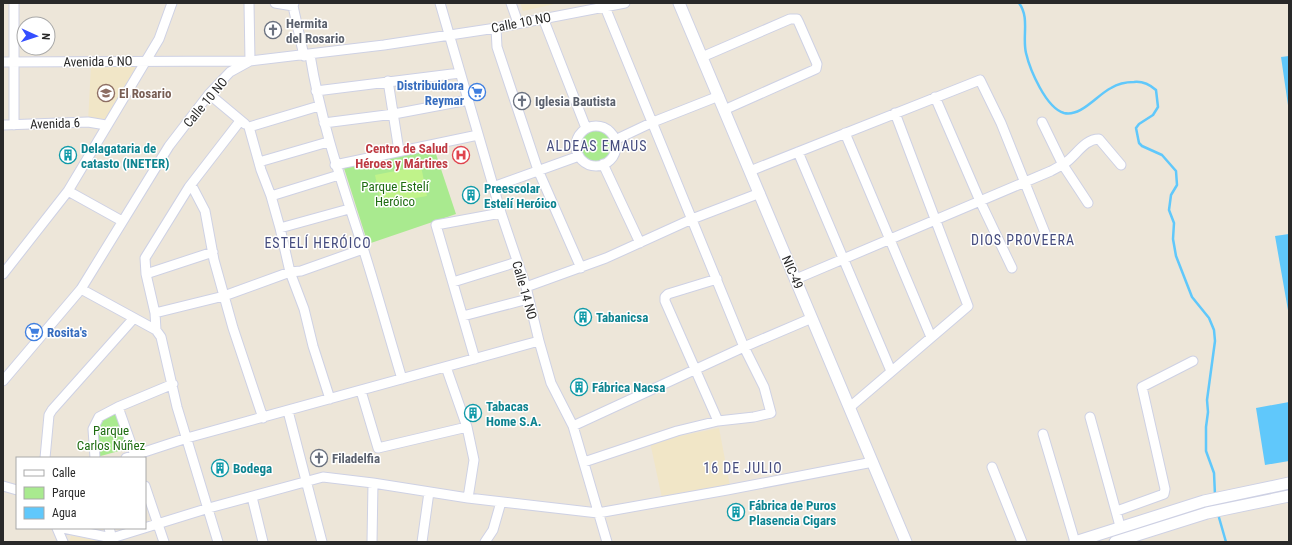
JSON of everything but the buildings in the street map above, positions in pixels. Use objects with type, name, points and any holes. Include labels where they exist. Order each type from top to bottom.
[{"type":"street","points":[[14,3],[14,125]]},
{"type":"street","points":[[3,274],[68,191],[106,125],[159,39],[172,3]]},
{"type":"street","points":[[250,3],[250,61]]},
{"type":"street","points":[[275,3],[293,5],[328,142],[363,249],[402,379]]},
{"type":"street","name":"Calle 14 NO","points":[[440,3],[448,35],[501,213],[526,287],[539,341],[552,383],[573,426],[607,542]]},
{"type":"street","points":[[511,3],[518,23]]},
{"type":"street","name":"Calle 10 NO","points":[[3,381],[81,289],[122,220],[169,146],[209,94],[230,72],[250,61],[307,55],[496,28],[543,18],[586,6],[605,7],[625,3]]},
{"type":"street","name":"NIC-49","points":[[679,3],[906,542]]},
{"type":"street","points":[[584,462],[677,431],[718,421],[749,418],[771,413],[764,387],[744,347],[605,7]]},
{"type":"street","points":[[543,18],[586,128]]},
{"type":"street","points":[[702,57],[790,18],[797,19],[799,23],[816,64],[816,69],[724,110]]},
{"type":"street","points":[[496,28],[497,47],[538,170],[581,268]]},
{"type":"street","name":"Avenida 6 NO","points":[[3,62],[146,60],[250,61]]},
{"type":"street","points":[[316,91],[460,73]]},
{"type":"street","points":[[750,171],[980,80],[1001,123],[1026,182],[1047,238]]},
{"type":"street","points":[[388,81],[399,151]]},
{"type":"street","points":[[209,94],[249,127],[271,196],[290,272],[304,309],[313,346],[330,399]]},
{"type":"street","points":[[615,140],[653,122],[718,96]]},
{"type":"street","points":[[935,97],[980,201],[1012,268]]},
{"type":"street","points":[[324,123],[394,114],[468,100]]},
{"type":"street","points":[[249,127],[319,106]]},
{"type":"street","points":[[850,407],[968,306],[895,113]]},
{"type":"street","points":[[156,330],[155,313],[146,274],[145,258],[189,187],[240,121]]},
{"type":"street","name":"Avenida 6","points":[[3,125],[88,122],[106,125]]},
{"type":"street","points":[[1042,122],[1063,165],[1088,203]]},
{"type":"street","points":[[594,126],[603,127],[610,132],[615,140],[614,152],[608,161],[603,164],[592,165],[582,160],[576,148],[580,134],[586,128],[594,126]]},
{"type":"street","points":[[846,133],[931,337]]},
{"type":"street","points":[[335,165],[478,135]]},
{"type":"street","points":[[796,279],[1063,165],[1089,142],[1099,139],[1121,165]]},
{"type":"street","points":[[259,162],[328,142]]},
{"type":"street","points":[[798,152],[891,371]]},
{"type":"street","points":[[494,187],[579,156]]},
{"type":"street","points":[[603,164],[640,243]]},
{"type":"street","points":[[271,196],[339,175]]},
{"type":"street","points":[[189,187],[193,188],[205,211],[224,296],[263,418]]},
{"type":"street","points":[[68,191],[122,220]]},
{"type":"street","points":[[526,287],[581,268],[692,219],[760,193]]},
{"type":"street","points":[[280,228],[349,209]]},
{"type":"street","points":[[475,359],[436,225],[501,213]]},
{"type":"street","points":[[155,313],[224,296],[290,272],[301,272],[363,249]]},
{"type":"street","points":[[146,274],[213,252]]},
{"type":"street","points":[[452,282],[517,262]]},
{"type":"street","points":[[717,279],[668,294],[665,297],[665,301],[718,421]]},
{"type":"street","points":[[81,289],[156,330],[161,337],[187,438],[218,542]]},
{"type":"street","points":[[462,316],[528,299]]},
{"type":"street","points":[[45,457],[49,415],[134,318]]},
{"type":"street","points":[[573,426],[744,347],[812,318]]},
{"type":"street","points":[[118,407],[132,457],[187,438],[539,341]]},
{"type":"street","points":[[1117,511],[1164,494],[1165,489],[1142,387],[1193,361]]},
{"type":"street","points":[[446,367],[467,426],[474,460],[468,498]]},
{"type":"street","points":[[95,457],[93,429],[99,417],[118,407],[173,384]]},
{"type":"street","points":[[361,391],[378,448],[467,426]]},
{"type":"street","points":[[288,411],[322,542]]},
{"type":"street","points":[[1090,418],[1117,511],[1120,526],[1119,541],[1207,513],[1289,496]]},
{"type":"street","points":[[1043,434],[1075,542],[1120,526],[1204,501],[1289,483]]},
{"type":"street","points":[[67,529],[113,540],[209,508],[323,477],[373,483],[468,498],[598,513],[873,462]]},
{"type":"street","points":[[992,467],[1022,542]]},
{"type":"street","points":[[372,542],[373,483]]},
{"type":"street","points":[[3,486],[16,490]]},
{"type":"street","points":[[146,489],[164,542]]},
{"type":"street","points":[[422,542],[429,492]]},
{"type":"street","points":[[252,497],[263,542]]},
{"type":"street","points":[[485,542],[494,530],[501,502]]},
{"type":"street","points":[[57,529],[63,542]]},
{"type":"street","points":[[109,529],[113,540]]},
{"type":"shaded area","points":[[520,3],[559,3],[523,11]]},
{"type":"shaded area","name":"El Rosario","points":[[138,64],[106,125],[88,122],[91,65]]},
{"type":"shaded area","points":[[719,428],[730,486],[662,498],[650,442]]},
{"type":"shaded area","points":[[71,536],[79,537],[105,542],[69,542]]},
{"type":"green space","points":[[595,130],[606,135],[611,146],[606,157],[595,162],[584,157],[579,146],[584,135]]},
{"type":"green space","name":"Parque Estelí Heróico","points":[[433,145],[456,214],[368,244],[343,165]]},
{"type":"green space","points":[[421,166],[427,196],[381,204],[375,175]]},
{"type":"green space","name":"Parque Carlos Núñez","points":[[117,412],[130,448],[97,457],[96,435],[99,424]]},
{"type":"water","points":[[1289,56],[1289,112],[1281,57]]},
{"type":"water","points":[[1289,234],[1289,316],[1275,236]]},
{"type":"water","points":[[1289,402],[1289,461],[1265,465],[1256,408]]},
{"type":"waterway","points":[[1019,3],[1024,15],[1025,47],[1031,69],[1045,96],[1057,110],[1064,113],[1077,112],[1089,105],[1106,91],[1122,83],[1143,83],[1156,90],[1158,107],[1153,115],[1139,124],[1136,128],[1139,143],[1142,146],[1162,155],[1176,171],[1177,185],[1171,195],[1169,210],[1174,223],[1173,239],[1176,256],[1192,297],[1209,318],[1214,330],[1215,341],[1207,400],[1208,412],[1206,427],[1206,451],[1214,473],[1215,495]]},
{"type":"waterway","points":[[1218,514],[1226,542]]},
{"type":"place","name":"Hermita del Rosario","points":[[273,30]]},
{"type":"place","name":"Distribuidora Reymar","points":[[477,92]]},
{"type":"place","name":"El Rosario","points":[[106,93]]},
{"type":"place","name":"Iglesia Bautista","points":[[522,101]]},
{"type":"place","name":"Delagataria de catasto (INETER)","points":[[68,155]]},
{"type":"place","name":"Centro de Salud Héroes y Mártires","points":[[461,155]]},
{"type":"place","name":"Preescolar Estelí Heróico","points":[[471,195]]},
{"type":"place","name":"Tabanicsa","points":[[583,317]]},
{"type":"place","name":"Rosita's","points":[[34,332]]},
{"type":"place","name":"Fábrica Nacsa","points":[[579,387]]},
{"type":"place","name":"Tabacas Home S.A.","points":[[473,413]]},
{"type":"place","name":"Filadelfia","points":[[319,458]]},
{"type":"place","name":"Bodega","points":[[220,468]]},
{"type":"place","name":"Fábrica de Puros Plasencia Cigars","points":[[736,512]]},
{"type":"district","name":"ALDEAS EMAUS","points":[[597,146]]},
{"type":"district","name":"DIOS PROVEERA","points":[[1023,240]]},
{"type":"district","name":"ESTELÍ HERÓICO","points":[[318,243]]},
{"type":"district","name":"16 DE JULIO","points":[[743,468]]}]
